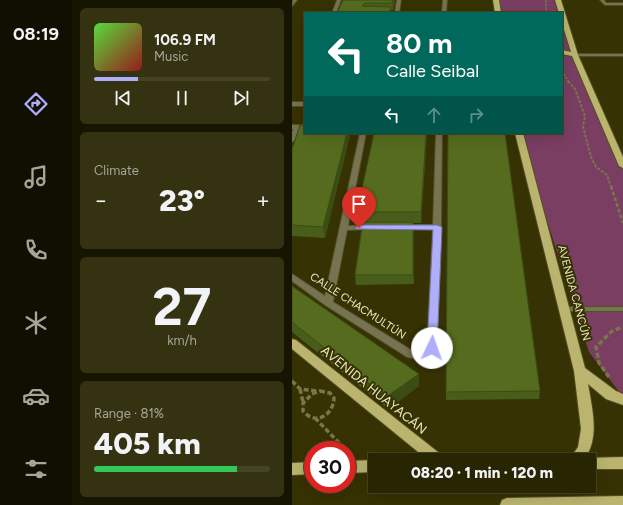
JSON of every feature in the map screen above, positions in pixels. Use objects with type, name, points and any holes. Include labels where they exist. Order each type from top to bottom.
[{"type":"main road","points":[[496,0],[498,12]]},
{"type":"main road","points":[[558,0],[562,12]]},
{"type":"main road","points":[[563,24],[623,166]]},
{"type":"main road","points":[[563,52],[575,55]]},
{"type":"main road","name":"AVENIDA CANCÚN","points":[[519,134],[580,371],[588,429],[584,448],[581,453]]},
{"type":"main road","name":"AVENIDA HUAYACÁN","points":[[292,343],[429,453]]},
{"type":"main road","points":[[580,371],[611,395],[623,400]]},
{"type":"main road","points":[[596,463],[623,463]]},
{"type":"main road","points":[[356,467],[368,466]]},
{"type":"main road","points":[[292,469],[304,468]]},
{"type":"main road","points":[[507,505],[623,503]]},
{"type":"street","points":[[292,4],[295,0]]},
{"type":"street","points":[[334,12],[339,0]]},
{"type":"street","points":[[397,12],[399,0]]},
{"type":"street","points":[[444,12],[445,0]]},
{"type":"street","points":[[602,0],[605,4],[623,4]]},
{"type":"street","points":[[575,55],[623,55]]},
{"type":"street","points":[[292,104],[304,104]]},
{"type":"street","points":[[292,140],[295,127]]},
{"type":"street","points":[[328,303],[363,134]]},
{"type":"street","points":[[398,227],[437,227],[439,134]]},
{"type":"street","points":[[344,228],[383,227]]},
{"type":"street","name":"CALLE CHACMULTÚN","points":[[292,277],[328,303],[410,354],[423,355],[429,352],[432,348],[437,227]]},
{"type":"lane","points":[[563,309],[623,309]]},
{"type":"path","points":[[546,0],[546,12]]},
{"type":"path","points":[[563,74],[575,89],[580,101],[585,116],[583,127],[585,139],[591,157],[596,167],[607,175],[623,223]]},
{"type":"path","points":[[612,380],[599,363],[596,347],[600,341],[618,327],[623,327]]},
{"type":"path","points":[[292,382],[300,389],[320,391],[330,394],[335,400],[333,409],[326,416],[314,418]]},
{"type":"path","points":[[300,389],[303,403],[302,407],[306,414],[314,418],[337,441]]},
{"type":"path","points":[[303,403],[308,396],[320,391]]},
{"type":"shaded area","points":[[496,0],[558,0],[562,12],[498,12]]},
{"type":"shaded area","points":[[563,16],[578,62],[623,169],[623,397],[589,352],[519,134],[563,134]]},
{"type":"building","points":[[343,0],[393,0],[392,3],[365,3],[362,6],[391,7],[389,12],[337,12]]},
{"type":"building","points":[[300,125],[304,125],[304,134],[347,134],[323,227],[292,225],[292,149]]},
{"type":"building","points":[[374,134],[426,134],[421,212],[357,212]]},
{"type":"building","points":[[448,134],[505,134],[540,391],[446,392]]},
{"type":"building","points":[[363,222],[413,222],[413,275],[355,275]]},
{"type":"building","points":[[292,286],[419,374],[386,397],[292,322]]},
{"type":"route","points":[[359,228],[437,227],[432,348]]}]
